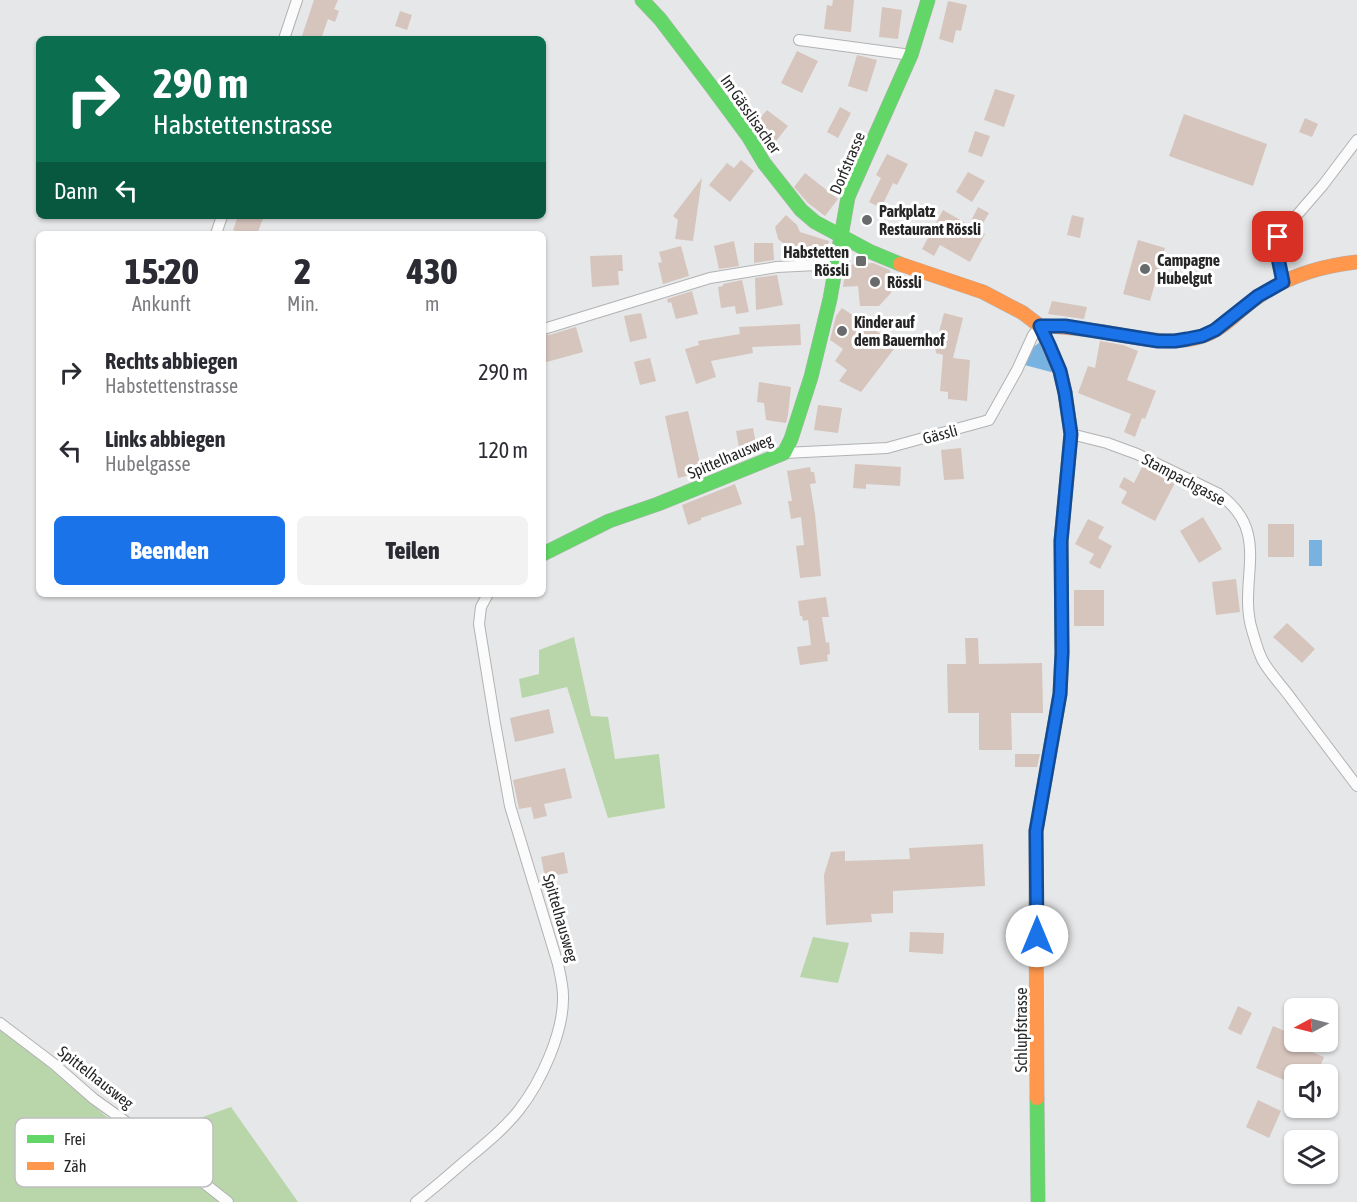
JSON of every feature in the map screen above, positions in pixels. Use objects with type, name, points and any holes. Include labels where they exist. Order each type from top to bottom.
[{"type":"street","points":[[285,36],[297,0]]},
{"type":"street","name":"Im Gässlisacher","points":[[642,0],[660,19],[717,94],[785,192],[815,222],[842,235]]},
{"type":"street","name":"Dorfstrasse","points":[[842,235],[848,197],[911,55],[928,0]]},
{"type":"street","points":[[799,40],[911,55]]},
{"type":"street","points":[[1283,282],[1277,253],[1278,237],[1323,185],[1357,140]]},
{"type":"street","points":[[842,235],[871,252],[983,292],[1023,313],[1040,326],[1065,326],[1158,341],[1175,341],[1202,336],[1215,330],[1258,296],[1283,282],[1323,268],[1357,262]]},
{"type":"street","name":"Spittelhausweg","points":[[546,552],[609,521],[658,504],[784,453],[791,439],[811,377],[842,235]]},
{"type":"street","points":[[547,328],[710,278],[777,267],[837,264]]},
{"type":"street","name":"Schlupfstrasse","points":[[1038,1202],[1036,831],[1060,694],[1061,541],[1071,434],[1060,371],[1040,326]]},
{"type":"street","name":"Gässli","points":[[784,453],[887,448],[989,420],[1017,370],[1033,335],[1040,326]]},
{"type":"street","name":"Stampachgasse","points":[[1071,434],[1107,443],[1137,454],[1219,494],[1236,509],[1249,537],[1249,617],[1263,660],[1357,786]]},
{"type":"street","name":"Spittelhausweg","points":[[416,1202],[495,1135],[518,1111],[546,1064],[557,1035],[562,1010],[562,987],[558,964],[510,806],[480,624],[481,608],[486,597]]},
{"type":"street","name":"Spittelhausweg","points":[[0,1023],[121,1118]]},
{"type":"street","name":"Spittelhausweg","points":[[209,1187],[228,1202]]},
{"type":"green space","points":[[574,637],[591,716],[608,717],[615,759],[659,754],[665,808],[608,818],[567,687],[522,698],[519,679],[539,674],[539,650]]},
{"type":"green space","points":[[813,937],[849,943],[838,983],[800,977]]},
{"type":"green space","points":[[0,1030],[39,1059],[108,1118],[15,1118],[15,1187],[213,1187],[213,1118],[200,1118],[231,1107],[298,1202],[0,1202]]},
{"type":"water","points":[[1040,342],[1053,370],[1051,372],[1021,364],[1027,352]]},
{"type":"water","points":[[1309,540],[1322,540],[1322,566],[1309,566]]},
{"type":"building","points":[[314,0],[338,0],[334,9],[339,11],[335,22],[328,19],[322,36],[302,36]]},
{"type":"building","points":[[833,0],[854,0],[851,32],[824,29],[827,5],[832,6]]},
{"type":"building","points":[[948,1],[967,5],[961,31],[956,30],[953,43],[939,39]]},
{"type":"building","points":[[882,7],[902,10],[898,39],[879,37]]},
{"type":"building","points":[[400,11],[412,15],[407,30],[395,26]]},
{"type":"building","points":[[797,51],[818,61],[802,93],[781,83]]},
{"type":"building","points":[[857,55],[877,60],[867,92],[848,86]]},
{"type":"building","points":[[995,89],[1015,95],[1004,127],[984,120]]},
{"type":"building","points":[[840,107],[851,113],[838,138],[827,132]]},
{"type":"building","points":[[767,110],[788,126],[776,141],[755,124]]},
{"type":"building","points":[[1184,114],[1267,144],[1253,186],[1169,156]]},
{"type":"building","points":[[1305,118],[1318,124],[1312,137],[1299,132]]},
{"type":"building","points":[[975,131],[990,136],[982,157],[968,152]]},
{"type":"building","points":[[887,154],[908,164],[897,185],[893,183],[881,208],[869,202],[881,178],[876,175]]},
{"type":"building","points":[[741,160],[754,171],[730,202],[709,185],[727,163],[734,168]]},
{"type":"building","points":[[968,172],[985,181],[972,202],[956,192]]},
{"type":"building","points":[[805,173],[838,199],[825,216],[808,203],[794,187]]},
{"type":"building","points":[[702,178],[693,241],[675,239],[678,220],[673,216]]},
{"type":"building","points":[[978,207],[989,213],[979,230],[985,234],[970,262],[940,245],[934,256],[922,249],[943,210],[969,225]]},
{"type":"building","points":[[786,215],[797,225],[800,232],[829,241],[825,257],[798,249],[797,254],[778,239],[775,227]]},
{"type":"building","points":[[1072,215],[1084,218],[1080,238],[1067,235]]},
{"type":"building","points":[[237,219],[263,219],[258,231],[233,230]]},
{"type":"building","name":"Campagne Hubelgut","points":[[1138,240],[1165,248],[1150,301],[1123,294]]},
{"type":"building","points":[[734,241],[739,266],[719,269],[714,246]]},
{"type":"building","points":[[754,243],[773,243],[774,260],[754,263]]},
{"type":"building","points":[[681,246],[689,276],[663,284],[658,263],[662,262],[659,252]]},
{"type":"building","points":[[622,255],[623,271],[618,271],[619,285],[592,287],[590,256]]},
{"type":"building","points":[[873,263],[890,270],[891,293],[879,306],[860,306],[858,286],[843,287],[846,265]]},
{"type":"building","points":[[777,275],[783,305],[756,310],[755,278]]},
{"type":"building","points":[[742,280],[749,312],[736,314],[735,306],[721,308],[718,287]]},
{"type":"building","points":[[692,291],[698,314],[676,319],[671,302],[668,303],[667,299]]},
{"type":"building","points":[[1052,301],[1087,307],[1084,319],[1048,314]]},
{"type":"building","points":[[842,308],[897,345],[861,392],[839,381],[847,370],[835,361],[843,349],[830,340],[836,316]]},
{"type":"building","points":[[641,313],[647,338],[630,342],[624,316]]},
{"type":"building","points":[[944,313],[963,318],[953,358],[970,360],[967,401],[948,399],[948,392],[940,391],[943,355],[936,353],[935,347]]},
{"type":"building","points":[[800,324],[801,345],[752,347],[753,353],[711,361],[716,377],[696,384],[685,349],[699,345],[698,341],[740,334],[739,327]]},
{"type":"building","points":[[576,327],[583,352],[546,362],[546,334]]},
{"type":"building","points":[[1100,341],[1123,345],[1138,351],[1127,380],[1156,391],[1135,437],[1124,432],[1131,414],[1078,393],[1088,366],[1095,368]]},
{"type":"building","points":[[650,358],[656,381],[640,385],[634,362]]},
{"type":"building","points":[[759,382],[791,387],[786,423],[766,420],[764,403],[757,402]]},
{"type":"building","points":[[818,405],[842,408],[838,433],[814,430]]},
{"type":"building","points":[[688,411],[702,472],[678,478],[665,416]]},
{"type":"building","points":[[753,428],[757,450],[740,453],[736,431]]},
{"type":"building","points":[[961,448],[964,479],[944,480],[941,450]]},
{"type":"building","points":[[855,464],[901,467],[900,486],[866,484],[866,489],[853,488]]},
{"type":"building","points":[[1143,465],[1176,481],[1155,521],[1121,503],[1127,492],[1119,487],[1124,477],[1134,483]]},
{"type":"building","points":[[810,467],[811,472],[814,472],[816,483],[810,484],[821,576],[800,578],[796,546],[804,545],[801,517],[791,519],[788,501],[792,501],[787,471]]},
{"type":"building","points":[[735,484],[742,504],[701,518],[688,525],[682,505]]},
{"type":"building","points":[[1203,517],[1222,549],[1199,563],[1180,531]]},
{"type":"building","points":[[1088,519],[1104,527],[1098,538],[1112,546],[1100,569],[1089,563],[1094,554],[1075,544]]},
{"type":"building","points":[[1268,524],[1294,524],[1294,557],[1268,557]]},
{"type":"building","points":[[1236,579],[1240,612],[1216,615],[1212,582]]},
{"type":"building","points":[[1074,590],[1104,590],[1104,626],[1074,626]]},
{"type":"building","points":[[826,597],[829,617],[822,617],[826,643],[829,642],[828,661],[800,665],[797,647],[811,645],[808,620],[803,621],[800,616],[798,601]]},
{"type":"building","points":[[1287,623],[1315,649],[1302,663],[1273,637]]},
{"type":"building","points":[[965,638],[978,638],[979,664],[1042,663],[1043,713],[1011,713],[1012,750],[979,750],[979,713],[948,713],[947,664],[966,664]]},
{"type":"building","points":[[549,709],[554,733],[515,742],[510,718]]},
{"type":"building","points":[[1015,754],[1040,754],[1037,767],[1015,767]]},
{"type":"building","points":[[565,768],[572,798],[544,804],[547,816],[534,819],[531,807],[519,809],[513,780]]},
{"type":"building","points":[[983,844],[985,886],[893,891],[893,913],[871,914],[872,922],[826,925],[824,875],[831,852],[845,851],[845,861],[910,859],[909,848]]},
{"type":"building","points":[[564,852],[568,873],[545,877],[541,857]]},
{"type":"building","points":[[910,932],[944,933],[943,954],[909,952]]},
{"type":"building","points":[[1238,1006],[1252,1013],[1241,1035],[1228,1029]]},
{"type":"building","points":[[1273,1026],[1284,1031],[1284,1052],[1312,1052],[1324,1057],[1321,1064],[1284,1064],[1284,1080],[1256,1068]]},
{"type":"building","points":[[1258,1100],[1281,1111],[1269,1138],[1246,1127]]},
{"type":"traffic: fast","points":[[642,0],[660,19],[711,86],[748,136],[764,163],[801,210],[815,222],[871,252],[900,264]]},
{"type":"traffic: fast","points":[[546,552],[609,521],[658,504],[784,453],[791,439],[811,377],[830,299],[848,197],[911,55],[928,0]]},
{"type":"traffic: fast","points":[[1036,903],[1036,831],[1060,694],[1061,541],[1071,434],[1065,392]]},
{"type":"traffic: fast","points":[[1037,1098],[1038,1202]]},
{"type":"traffic: slow","points":[[1040,326],[1080,329],[1154,340],[1191,339],[1218,329],[1255,299],[1278,284],[1330,266],[1357,262]]},
{"type":"traffic: slow","points":[[900,264],[983,292],[1023,313],[1040,326],[1060,371],[1065,392]]},
{"type":"traffic: slow","points":[[1036,903],[1037,1098]]},
{"type":"place","name":"Parkplatz Restaurant Rössli","points":[[867,220]]},
{"type":"place","name":"Habstetten Rössli","points":[[861,261]]},
{"type":"place","name":"Campagne Hubelgut","points":[[1145,269]]},
{"type":"place","name":"Rössli","points":[[875,282]]},
{"type":"place","name":"Kinder auf dem Bauernhof","points":[[842,331]]},
{"type":"route","points":[[1037,936],[1036,831],[1060,694],[1061,541],[1071,434],[1060,371],[1040,326],[1065,326],[1167,342],[1207,334],[1223,325],[1258,296],[1283,282],[1276,245],[1278,237]]}]
